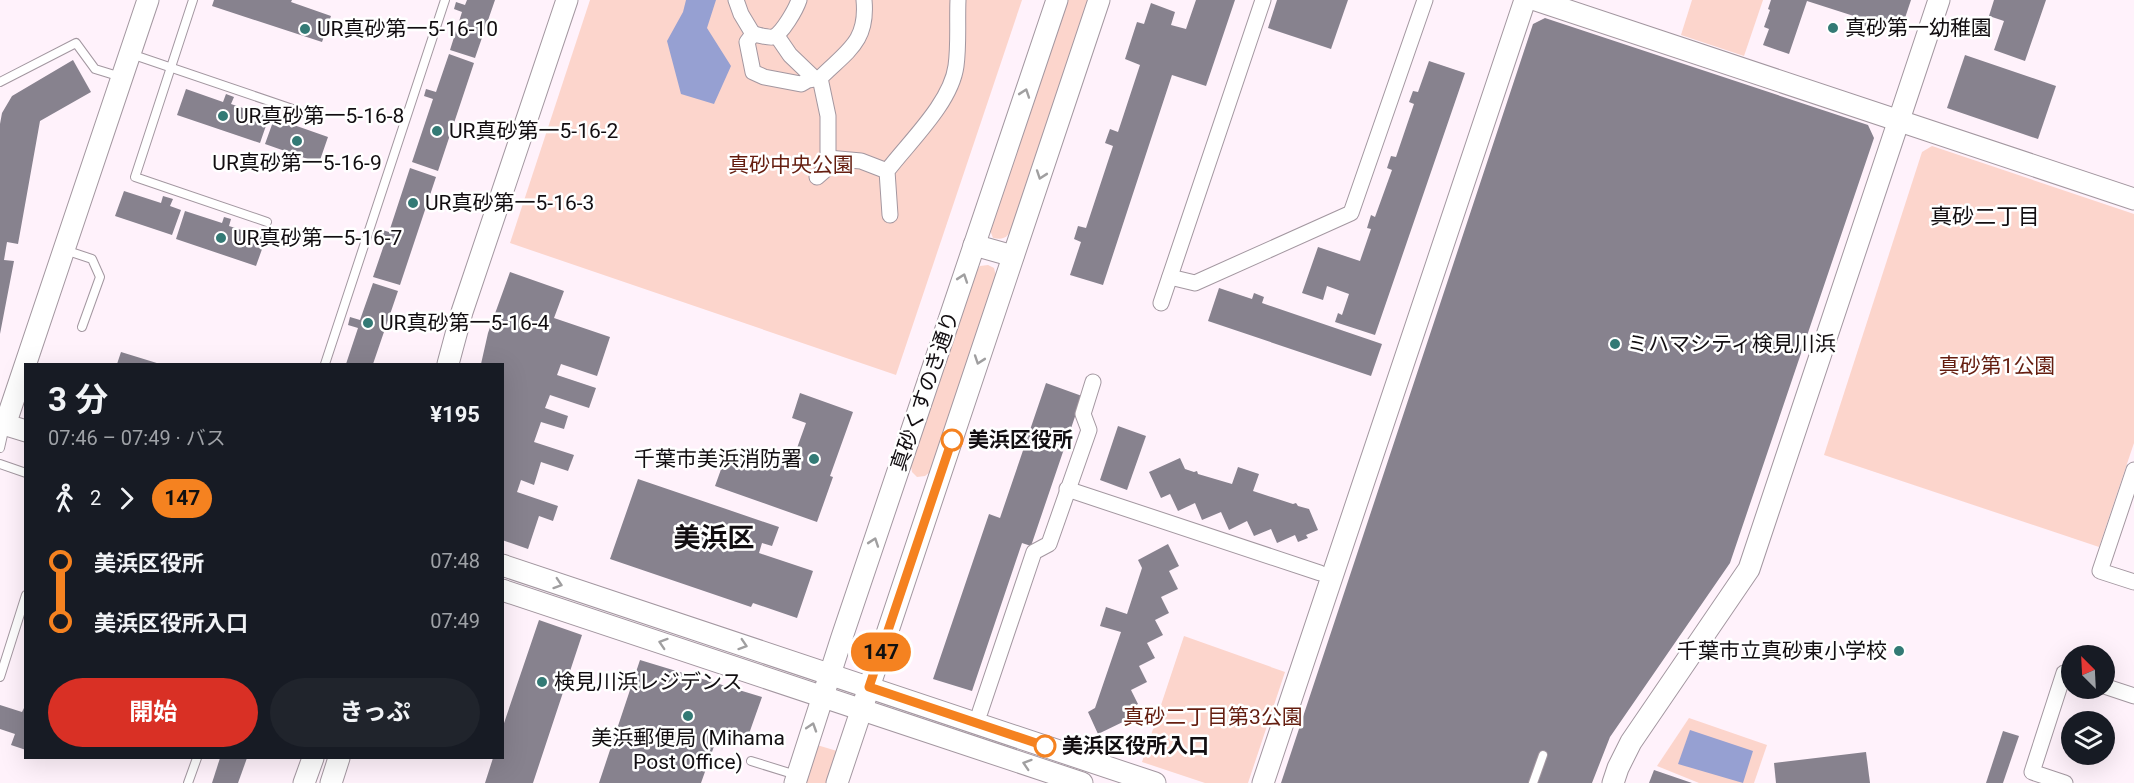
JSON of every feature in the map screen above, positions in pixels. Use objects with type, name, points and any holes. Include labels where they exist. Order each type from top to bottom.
[{"type":"street","points":[[26,363],[148,0]]},
{"type":"street","points":[[448,363],[462,312],[567,0]]},
{"type":"street","points":[[736,0],[753,34],[777,36]]},
{"type":"street","points":[[777,36],[782,26],[789,20],[799,0]]},
{"type":"street","points":[[753,34],[747,42],[748,57],[753,72],[764,77],[801,84],[817,78],[860,38],[864,29],[864,0]]},
{"type":"street","points":[[890,215],[887,171],[947,92],[956,68],[958,0]]},
{"type":"street","name":"真砂くすのき通り","points":[[796,779],[1057,0]]},
{"type":"street","name":"真砂くすのき通り","points":[[837,783],[1099,0]]},
{"type":"street","points":[[1161,303],[1263,0]]},
{"type":"street","points":[[1170,277],[1195,283],[1351,213],[1425,0]]},
{"type":"street","points":[[1263,783],[1525,0]]},
{"type":"street","points":[[1536,0],[2134,199]]},
{"type":"street","points":[[1613,783],[1631,742],[1749,570],[1939,0]]},
{"type":"street","points":[[777,36],[790,55],[817,78],[828,116],[828,159],[825,170],[817,177]]},
{"type":"street","points":[[828,159],[861,161],[887,171]]},
{"type":"street","points":[[974,245],[1013,256]]},
{"type":"street","points":[[24,369],[3,424],[24,430]]},
{"type":"street","points":[[980,712],[1034,552],[1049,544],[1089,430],[1083,414],[1093,382]]},
{"type":"street","points":[[2134,470],[2100,571],[2134,582]]},
{"type":"street","points":[[1067,489],[1320,573]]},
{"type":"street","points":[[504,566],[1155,783]]},
{"type":"street","points":[[504,591],[1082,783]]},
{"type":"street","points":[[2061,682],[2032,772],[2065,783]]},
{"type":"street","points":[[2115,690],[2134,696]]},
{"type":"street","points":[[304,783],[313,759]]},
{"type":"street","points":[[331,783],[339,759]]},
{"type":"lane","points":[[193,0],[135,177],[267,222]]},
{"type":"lane","points":[[325,363],[445,0]]},
{"type":"lane","points":[[0,81],[76,43],[96,69],[122,77]]},
{"type":"lane","points":[[130,54],[316,117]]},
{"type":"lane","points":[[64,250],[92,259],[100,277],[82,327]]},
{"type":"lane","points":[[0,448],[3,424]]},
{"type":"lane","points":[[0,464],[24,472]]},
{"type":"lane","points":[[0,677],[24,601]]},
{"type":"lane","points":[[1533,783],[1542,755]]},
{"type":"lane","points":[[188,783],[197,759]]},
{"type":"lane","points":[[751,761],[796,779]]},
{"type":"green space","name":"真砂中央公園","points":[[590,0],[1022,0],[896,375],[510,243]]},
{"type":"green space","points":[[1066,0],[1088,0],[1012,228],[1005,238],[993,238],[990,230]]},
{"type":"green space","points":[[1692,0],[1763,0],[1744,56],[1681,35]]},
{"type":"green space","name":"真砂第1公園","points":[[1932,146],[2134,214],[2134,443],[2099,547],[1824,455],[1922,152]]},
{"type":"green space","points":[[988,265],[994,268],[996,276],[930,472],[925,476],[917,477],[912,472],[911,466],[976,272],[980,266]]},
{"type":"green space","name":"真砂二丁目第3公園","points":[[1184,636],[1285,672],[1248,783],[1205,783],[1142,762]]},
{"type":"green space","points":[[1689,718],[1767,745],[1754,783],[1699,783],[1657,766]]},
{"type":"green space","points":[[817,745],[837,751],[826,783],[804,783]]},
{"type":"water","points":[[686,0],[716,0],[707,28],[731,66],[714,104],[681,94],[667,41],[683,12]]},
{"type":"water","points":[[1690,730],[1753,751],[1743,783],[1678,764]]},
{"type":"building","name":"UR真砂第一5-16-10","points":[[214,0],[292,0],[291,2],[331,16],[322,42],[212,6]]},
{"type":"building","points":[[467,0],[495,0],[475,58],[450,50],[462,12],[454,9],[456,2],[465,5]]},
{"type":"building","points":[[1196,0],[1235,0],[1206,86],[1172,75],[1103,285],[1070,275],[1081,242],[1074,239],[1078,226],[1086,228],[1113,146],[1105,143],[1110,129],[1118,132],[1140,65],[1125,59],[1137,22],[1144,24],[1151,3],[1175,12],[1171,25],[1186,29]]},
{"type":"building","points":[[1277,0],[1348,0],[1331,49],[1268,28]]},
{"type":"building","points":[[1771,0],[1911,0],[1902,27],[1890,23],[1888,27],[1879,24],[1877,30],[1857,23],[1860,18],[1807,1],[1789,54],[1763,45],[1769,29],[1764,27]]},
{"type":"building","points":[[1994,0],[2046,0],[2025,61],[1994,50],[2004,21],[1989,16]]},
{"type":"building","name":"ミハマシティ検見川浜","points":[[1545,18],[1868,125],[1874,138],[1730,563],[1610,737],[1592,783],[1281,783],[1533,24]]},
{"type":"building","name":"UR真砂第一5-16-2","points":[[449,54],[474,63],[438,171],[412,162],[433,99],[424,96],[426,89],[436,92]]},
{"type":"building","points":[[1965,55],[2056,86],[2038,139],[1947,108]]},
{"type":"building","points":[[73,60],[91,92],[40,121],[18,244],[7,242],[4,260],[14,261],[0,334],[0,124],[2,113],[12,96]]},
{"type":"building","points":[[1429,61],[1465,73],[1375,335],[1335,322],[1338,313],[1342,315],[1349,294],[1327,286],[1323,300],[1302,293],[1318,247],[1360,261],[1371,229],[1367,228],[1371,215],[1375,217],[1392,170],[1387,168],[1391,156],[1396,157],[1414,104],[1409,102],[1413,91],[1418,92]]},
{"type":"building","name":"UR真砂第一5-16-8","points":[[186,89],[223,102],[226,94],[234,97],[231,104],[269,117],[260,143],[177,115]]},
{"type":"building","name":"UR真砂第一5-16-9","points":[[286,114],[294,117],[291,124],[328,137],[319,163],[265,144],[274,119],[284,122]]},
{"type":"building","name":"UR真砂第一5-16-3","points":[[410,168],[436,177],[400,285],[373,277],[386,239],[377,236],[379,229],[389,232]]},
{"type":"building","points":[[124,191],[161,203],[163,196],[173,199],[170,206],[181,210],[172,235],[115,216]]},
{"type":"building","name":"UR真砂第一5-16-7","points":[[185,211],[222,223],[224,217],[231,219],[229,226],[266,238],[256,266],[176,239]]},
{"type":"building","points":[[510,272],[564,291],[554,318],[610,337],[597,376],[561,364],[557,375],[596,388],[589,408],[550,395],[545,408],[568,416],[564,429],[541,422],[534,442],[574,455],[568,471],[541,462],[534,485],[521,480],[517,492],[558,506],[553,521],[539,516],[528,549],[504,541],[504,363],[481,363],[488,333]]},
{"type":"building","name":"UR真砂第一5-16-4","points":[[373,283],[398,291],[373,363],[346,363],[358,328],[348,325],[350,317],[360,320]]},
{"type":"building","points":[[1219,288],[1252,299],[1254,293],[1264,297],[1262,303],[1382,344],[1371,376],[1208,321]]},
{"type":"building","points":[[121,352],[157,363],[117,363]]},
{"type":"building","points":[[1046,383],[1082,396],[1031,546],[1022,543],[972,691],[933,679],[989,514],[1000,518]]},
{"type":"building","name":"千葉市美浜消防署","points":[[800,393],[853,412],[830,476],[833,477],[817,522],[715,486],[728,450],[773,465],[776,457],[792,462],[806,423],[792,418]]},
{"type":"building","points":[[1118,426],[1146,436],[1127,490],[1100,480]]},
{"type":"building","points":[[1180,458],[1185,469],[1232,484],[1238,467],[1259,474],[1253,491],[1309,509],[1318,530],[1306,535],[1308,538],[1298,542],[1295,535],[1277,543],[1271,529],[1254,536],[1247,521],[1229,530],[1221,512],[1202,520],[1195,503],[1178,511],[1170,494],[1161,498],[1149,472]]},
{"type":"building","points":[[638,479],[779,527],[772,546],[762,543],[759,553],[813,571],[797,618],[753,603],[751,607],[610,559]]},
{"type":"building","points":[[1168,544],[1179,566],[1169,571],[1178,589],[1161,597],[1169,613],[1155,620],[1163,635],[1147,643],[1155,658],[1139,666],[1147,682],[1131,690],[1138,704],[1125,711],[1129,719],[1098,734],[1088,712],[1095,708],[1121,632],[1100,626],[1106,607],[1127,614],[1142,568],[1138,560]]},
{"type":"building","name":"検見川浜レジデンス","points":[[539,620],[582,635],[533,783],[485,783],[493,759],[504,759],[504,723]]},
{"type":"building","name":"美浜郵便局 (Mihama Post Office)","points":[[640,660],[762,697],[745,745],[718,735],[701,783],[599,783]]},
{"type":"building","points":[[0,705],[22,712],[24,708],[24,749],[11,745],[15,734],[0,729]]},
{"type":"building","points":[[2003,731],[2019,736],[2003,783],[1986,783]]},
{"type":"building","points":[[1866,752],[1870,783],[1776,783],[1774,763]]},
{"type":"building","points":[[220,759],[247,759],[238,783],[212,783]]},
{"type":"building","points":[[1654,770],[1692,783],[1649,783]]},
{"type":"bus line","name":"147","points":[[952,440],[869,687],[1045,746]]},
{"type":"place","name":"真砂第一幼稚園","points":[[1833,28]]},
{"type":"place","name":"UR真砂第一5-16-10","points":[[305,29]]},
{"type":"place","name":"UR真砂第一5-16-8","points":[[223,116]]},
{"type":"place","name":"UR真砂第一5-16-2","points":[[437,131]]},
{"type":"place","name":"UR真砂第一5-16-9","points":[[297,141]]},
{"type":"place","name":"UR真砂第一5-16-3","points":[[413,203]]},
{"type":"place","name":"UR真砂第一5-16-7","points":[[221,238]]},
{"type":"place","name":"UR真砂第一5-16-4","points":[[368,323]]},
{"type":"place","name":"ミハマシティ検見川浜","points":[[1615,344]]},
{"type":"place","name":"美浜区役所","points":[[952,440]]},
{"type":"place","name":"千葉市美浜消防署","points":[[814,459]]},
{"type":"place","name":"千葉市立真砂東小学校","points":[[1899,651]]},
{"type":"place","name":"検見川浜レジデンス","points":[[542,682]]},
{"type":"place","name":"美浜郵便局 (Mihama Post Office)","points":[[688,716]]},
{"type":"place","name":"美浜区役所入口","points":[[1045,746]]},
{"type":"district","name":"真砂二丁目","points":[[1985,216]]},
{"type":"district","name":"美浜区","points":[[714,538]]}]
